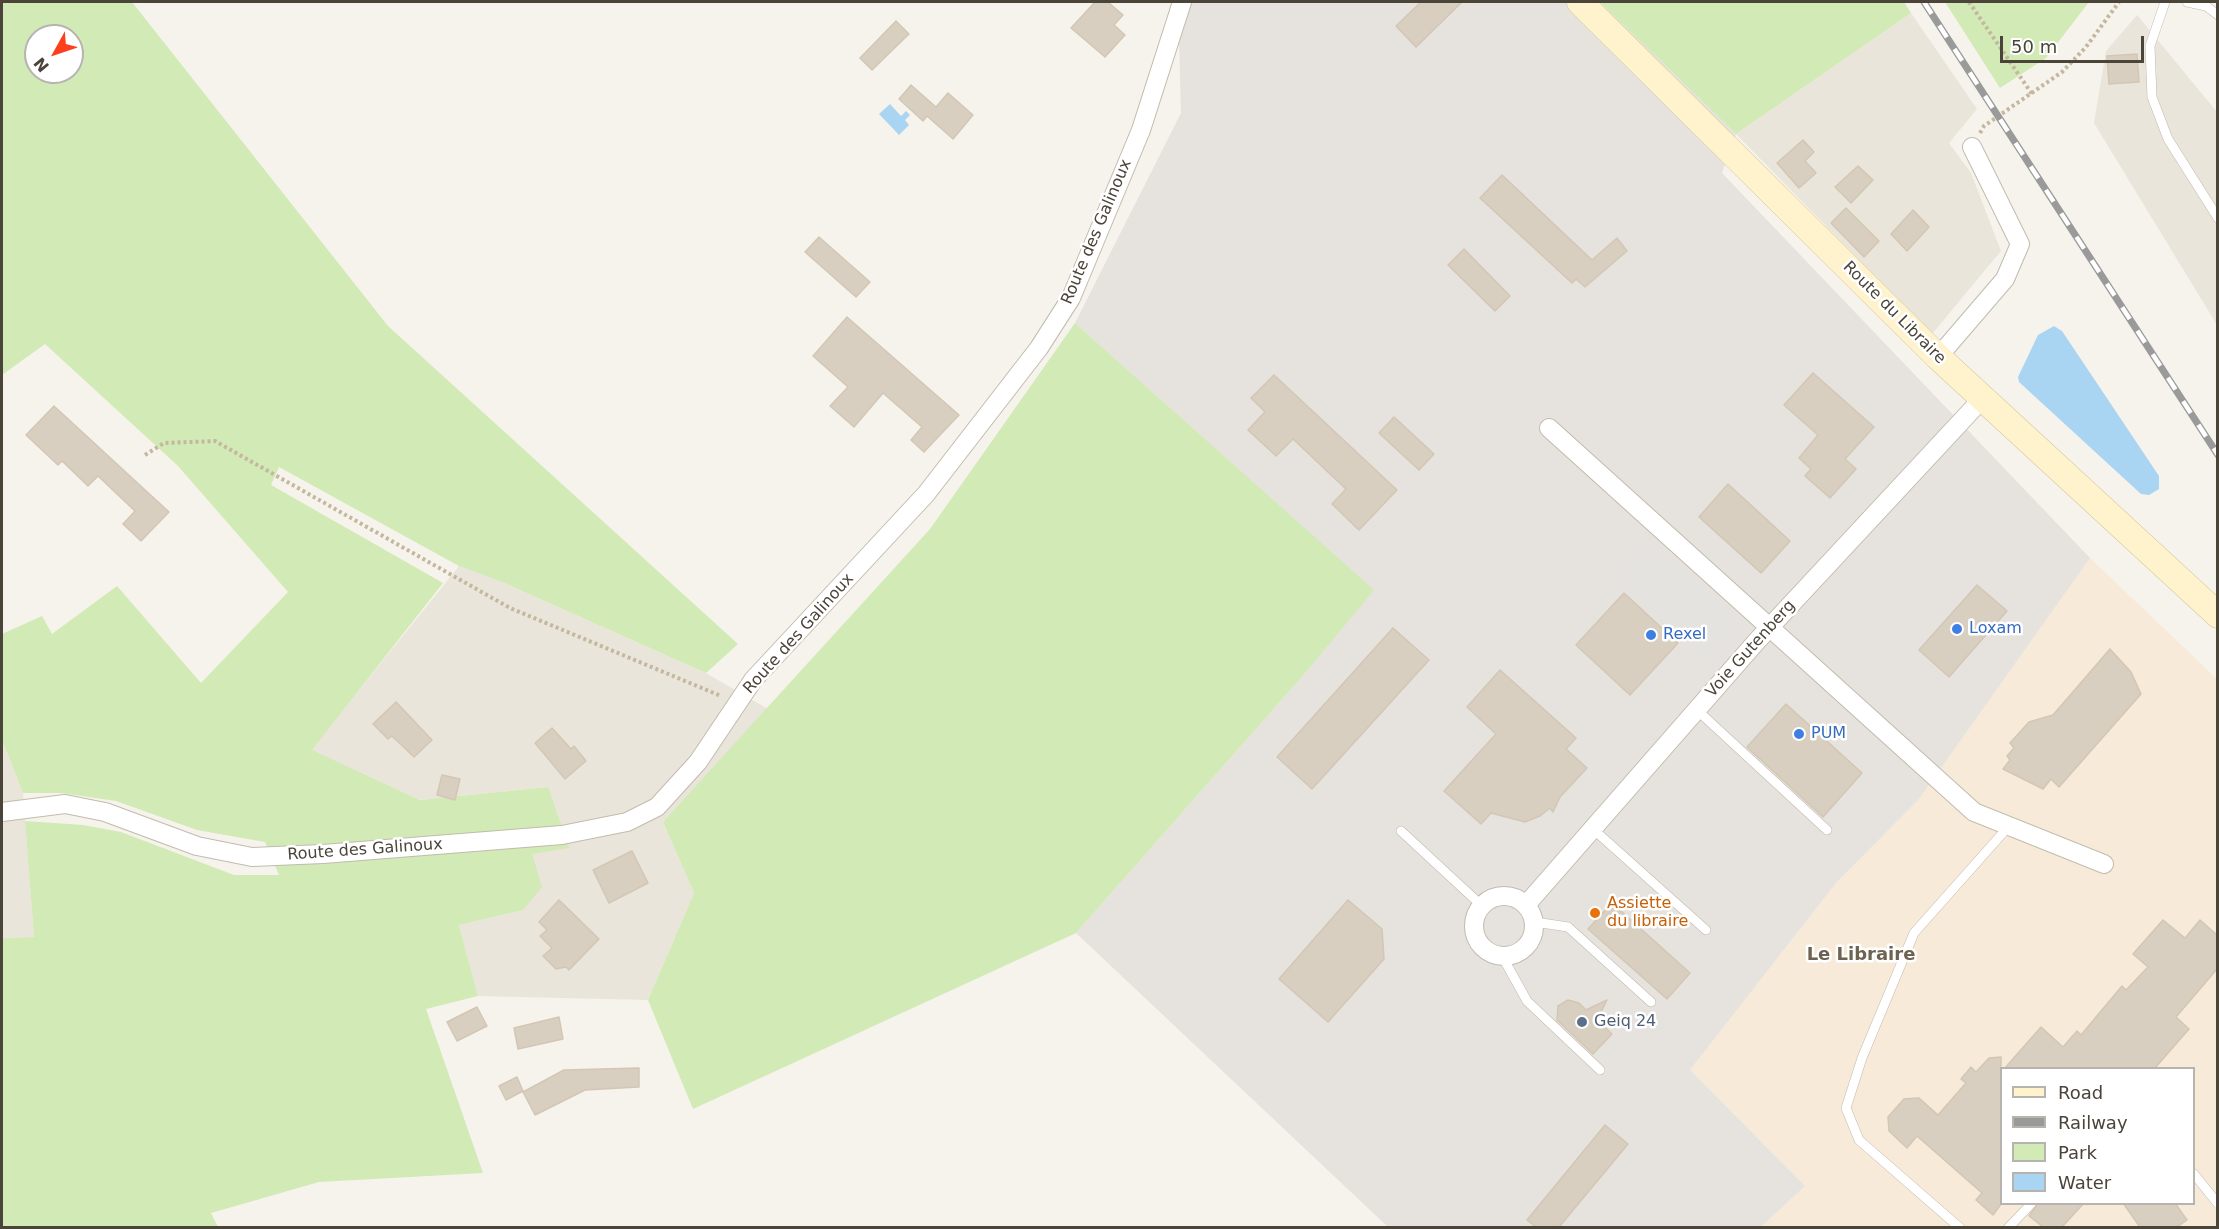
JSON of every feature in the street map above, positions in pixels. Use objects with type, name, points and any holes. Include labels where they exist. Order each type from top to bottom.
[{"type":"main road","name":"Route du Libraire","points":[[1580,2],[1938,357],[2217,615]]},
{"type":"street","name":"Route des Galinoux","points":[[2,812],[65,804],[105,812],[197,846],[252,857],[323,854],[562,835],[627,822],[657,807],[698,762],[753,680],[926,494],[1039,348],[1071,298],[1141,130],[1182,2]]},
{"type":"street","points":[[1938,357],[2005,279],[2020,244],[1972,147]]},
{"type":"street","name":"Voie Gutenberg","points":[[1526,905],[1770,628],[1982,399]]},
{"type":"street","points":[[1549,428],[1974,812],[2104,864]]},
{"type":"street","points":[[1500,896],[1511,896],[1526,905],[1535,922],[1530,943],[1513,955],[1502,956],[1492,954],[1480,945],[1475,935],[1476,914],[1481,905],[1500,896]]},
{"type":"lane","points":[[2165,2],[2150,46],[2152,97],[2168,140],[2217,218]]},
{"type":"lane","points":[[2187,2],[2206,6],[2217,15]]},
{"type":"lane","points":[[1697,710],[1827,830]]},
{"type":"lane","points":[[1960,1227],[1859,1140],[1846,1108],[1862,1058],[1914,933],[2009,826]]},
{"type":"lane","points":[[1593,829],[1706,930]]},
{"type":"lane","points":[[1401,831],[1481,905]]},
{"type":"lane","points":[[1535,922],[1568,927],[1651,1002]]},
{"type":"lane","points":[[1502,956],[1527,1001],[1600,1070]]},
{"type":"lane","points":[[2195,1176],[2217,1204]]},
{"type":"lane","points":[[2008,1227],[2029,1205]]},
{"type":"path","points":[[1969,2],[2032,94]]},
{"type":"path","points":[[1972,147],[1984,126],[2062,72],[2086,46],[2120,2]]},
{"type":"path","points":[[146,455],[164,443],[215,441],[510,608],[738,703]]},
{"type":"shaded area","points":[[1178,2],[1600,2],[1736,134],[1722,173],[2090,558],[1919,799],[1836,883],[1690,1070],[1805,1186],[1761,1227],[1388,1227],[1076,933],[1307,671],[1373,590],[1075,323],[1181,113]]},
{"type":"shaded area","points":[[1911,13],[1977,109],[1949,143],[1971,173],[2001,251],[1932,334],[1736,134]]},
{"type":"shaded area","points":[[2137,15],[2217,112],[2217,325],[2094,123],[2106,51]]},
{"type":"shaded area","points":[[1649,539],[1747,625],[1712,665],[1615,578]]},
{"type":"shaded area","points":[[2090,558],[2217,679],[2217,1227],[1761,1227],[1805,1186],[1690,1070],[1836,883],[1919,799]]},
{"type":"shaded area","points":[[459,566],[502,582],[706,673],[768,709],[663,822],[694,893],[648,1000],[478,996],[459,925],[523,910],[532,854],[548,787],[420,800],[311,750]]},
{"type":"shaded area","points":[[2,740],[23,793],[34,937],[2,938]]},
{"type":"green space","points":[[2,2],[132,2],[388,326],[738,644],[706,673],[502,582],[459,566],[279,467],[271,485],[443,583],[312,750],[420,800],[548,787],[569,848],[532,854],[542,887],[523,910],[459,925],[478,996],[426,1009],[483,1173],[319,1182],[211,1213],[218,1227],[2,1227],[2,938],[34,937],[25,821],[83,825],[121,832],[234,875],[279,875],[265,842],[197,830],[116,801],[61,793],[23,793],[2,740],[2,634],[42,616],[52,634],[117,586],[201,683],[288,592],[178,466],[45,344],[2,375]]},
{"type":"green space","points":[[1600,2],[1904,2],[1911,13],[1736,134]]},
{"type":"green space","points":[[1945,2],[2089,2],[2046,58],[2000,88]]},
{"type":"green space","points":[[1075,323],[1374,590],[1307,671],[1076,933],[693,1109],[648,1000],[694,893],[663,822],[930,529]]},
{"type":"water","points":[[890,104],[901,116],[906,111],[910,115],[905,120],[909,125],[899,135],[879,114]]},
{"type":"water","points":[[2054,326],[2062,331],[2159,476],[2159,489],[2149,495],[2141,494],[2019,382],[2018,377],[2038,335]]},
{"type":"building","points":[[1095,2],[1108,2],[1123,15],[1114,25],[1125,35],[1105,57],[1071,28]]},
{"type":"building","points":[[1421,2],[1462,2],[1416,47],[1396,26]]},
{"type":"building","points":[[896,21],[909,34],[872,70],[860,58]]},
{"type":"building","points":[[2137,54],[2139,82],[2109,84],[2107,56]]},
{"type":"building","points":[[911,85],[936,107],[948,93],[973,115],[953,139],[927,116],[923,121],[899,99]]},
{"type":"building","points":[[1803,140],[1814,152],[1805,161],[1816,173],[1799,188],[1777,163]]},
{"type":"building","points":[[1858,166],[1873,180],[1851,203],[1835,187]]},
{"type":"building","points":[[1502,175],[1592,260],[1617,238],[1627,251],[1585,287],[1576,279],[1572,283],[1480,198]]},
{"type":"building","points":[[1846,208],[1879,241],[1864,257],[1831,223]]},
{"type":"building","points":[[1913,210],[1929,227],[1907,251],[1891,234]]},
{"type":"building","points":[[819,237],[870,282],[856,297],[805,252]]},
{"type":"building","points":[[1464,249],[1510,296],[1495,311],[1448,265]]},
{"type":"building","points":[[847,317],[959,415],[924,452],[911,440],[922,427],[883,393],[854,427],[830,406],[848,387],[813,356]]},
{"type":"building","points":[[1813,373],[1874,427],[1845,459],[1856,469],[1830,498],[1805,476],[1811,469],[1799,458],[1818,435],[1784,405]]},
{"type":"building","points":[[1274,375],[1397,490],[1359,530],[1332,504],[1346,489],[1293,439],[1276,456],[1248,430],[1265,412],[1251,398]]},
{"type":"building","points":[[54,406],[169,512],[141,541],[123,524],[135,511],[98,476],[88,486],[62,461],[58,465],[26,435]]},
{"type":"building","points":[[1394,417],[1434,454],[1419,470],[1379,433]]},
{"type":"building","points":[[1728,484],[1790,541],[1761,573],[1699,517]]},
{"type":"building","points":[[1977,585],[2007,611],[1949,677],[1919,650]]},
{"type":"building","points":[[1624,593],[1678,643],[1630,695],[1576,645]]},
{"type":"building","points":[[1393,628],[1429,660],[1312,789],[1277,757]]},
{"type":"building","points":[[2110,649],[2131,672],[2141,694],[2059,787],[2051,779],[2043,789],[2003,769],[2010,760],[2007,756],[2014,748],[2010,743],[2029,722],[2053,715]]},
{"type":"building","points":[[1500,670],[1576,738],[1566,749],[1587,768],[1560,797],[1553,812],[1550,808],[1540,816],[1525,822],[1491,813],[1481,824],[1444,791],[1496,734],[1467,707]]},
{"type":"building","points":[[396,702],[432,740],[414,757],[392,736],[388,739],[373,724]]},
{"type":"building","points":[[1786,704],[1862,773],[1823,817],[1747,747]]},
{"type":"building","points":[[552,728],[571,749],[574,746],[586,761],[565,779],[535,743]]},
{"type":"building","points":[[442,775],[460,779],[455,800],[437,795]]},
{"type":"building","points":[[632,851],[648,883],[609,903],[593,870]]},
{"type":"building","points":[[559,900],[599,939],[569,970],[566,967],[556,969],[543,956],[552,948],[540,936],[547,930],[539,922]]},
{"type":"building","points":[[1348,900],[1382,929],[1384,959],[1328,1022],[1279,979]]},
{"type":"building","points":[[1612,903],[1690,973],[1667,999],[1588,929]]},
{"type":"building","points":[[2163,920],[2185,938],[2200,920],[2217,935],[2217,969],[2176,1017],[2189,1029],[2156,1067],[2006,1067],[2041,1027],[2063,1047],[2077,1031],[2081,1035],[2122,986],[2126,990],[2148,967],[2133,954]]},
{"type":"building","points":[[1568,1000],[1579,1003],[1586,1010],[1607,1000],[1597,1020],[1612,1034],[1593,1054],[1557,1020],[1558,1006]]},
{"type":"building","points":[[477,1007],[487,1026],[457,1041],[447,1022]]},
{"type":"building","points":[[559,1017],[563,1039],[518,1049],[514,1028]]},
{"type":"building","points":[[2001,1057],[2000,1205],[1993,1215],[1976,1200],[1982,1193],[1917,1136],[1907,1148],[1889,1131],[1888,1117],[1904,1099],[1919,1098],[1938,1115],[1966,1083],[1961,1079],[1971,1067],[1976,1072],[1989,1058]]},
{"type":"building","points":[[639,1068],[639,1087],[585,1090],[535,1115],[523,1092],[564,1070]]},
{"type":"building","points":[[517,1077],[523,1091],[506,1100],[499,1086]]},
{"type":"building","points":[[1605,1125],[1628,1144],[1559,1227],[1536,1227],[1527,1220]]},
{"type":"building","points":[[2037,1205],[2082,1205],[2062,1227],[2043,1227],[2029,1216]]},
{"type":"building","points":[[2124,1205],[2176,1205],[2187,1220],[2177,1227],[2140,1227]]},
{"type":"railway","points":[[1924,2],[2218,455]]},
{"type":"place","name":"Loxam","points":[[1957,629]]},
{"type":"place","name":"Rexel","points":[[1651,635]]},
{"type":"place","name":"PUM","points":[[1799,734]]},
{"type":"place","name":"Assiette du libraire","points":[[1595,913]]},
{"type":"place","name":"Geiq 24","points":[[1582,1022]]},
{"type":"district","name":"Le Libraire","points":[[1861,955]]}]
